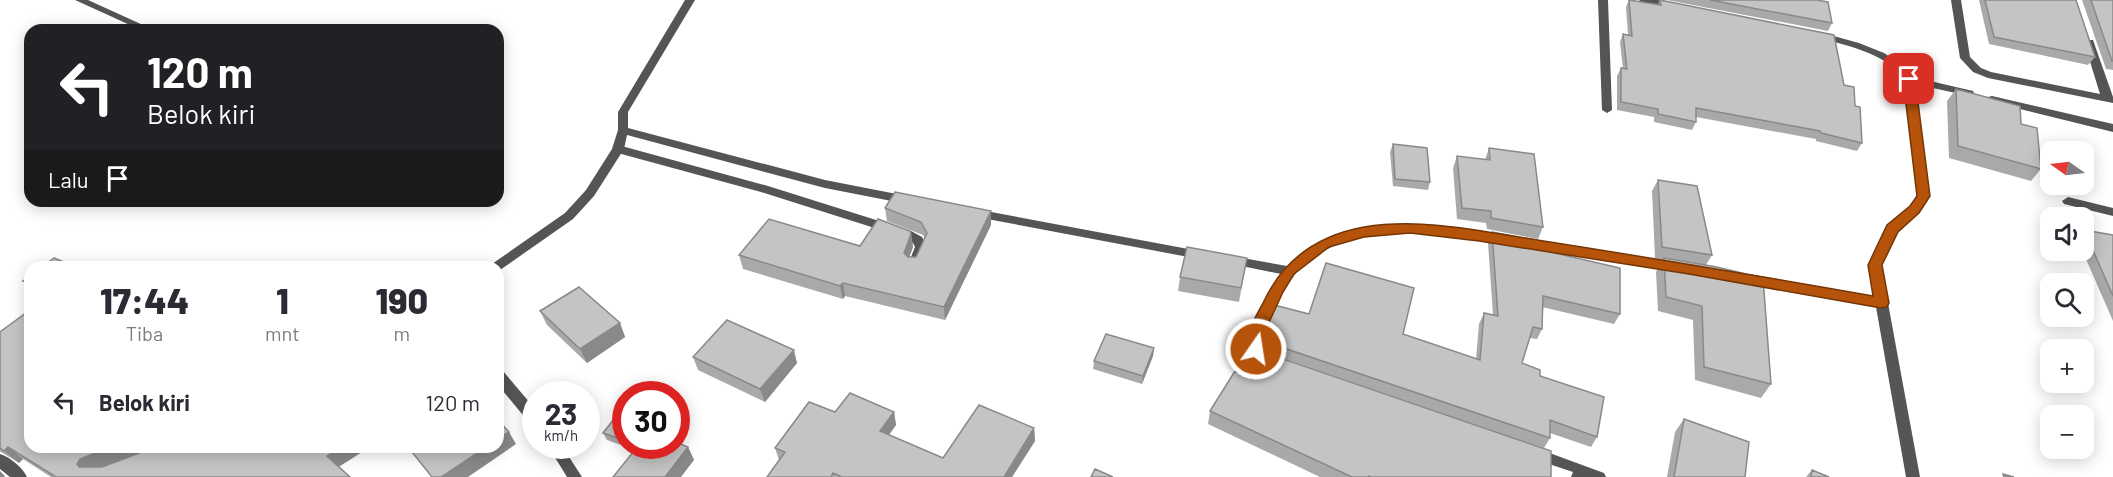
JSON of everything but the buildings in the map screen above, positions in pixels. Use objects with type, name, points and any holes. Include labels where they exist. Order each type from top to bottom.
[{"type":"street","points":[[80,0],[135,24]]},
{"type":"street","points":[[504,261],[569,216],[590,193],[618,149],[623,129],[623,112],[690,0]]},
{"type":"street","points":[[1603,0],[1607,110]]},
{"type":"street","points":[[1644,0],[1678,7]]},
{"type":"street","points":[[1956,0],[1965,58],[1977,70],[1988,75],[2110,99]]},
{"type":"street","points":[[1806,32],[1855,45],[1881,57],[1905,73],[1909,79],[1923,196],[1914,210],[1892,229],[1875,265],[1912,477]]},
{"type":"street","points":[[2086,33],[2110,99]]},
{"type":"street","points":[[1909,79],[2113,128]]},
{"type":"street","points":[[623,129],[825,184],[919,202]]},
{"type":"street","points":[[618,149],[764,189],[907,234],[918,240],[921,247],[914,265]]},
{"type":"street","points":[[2068,201],[2113,212]]},
{"type":"street","points":[[965,212],[1289,271]]},
{"type":"street","points":[[1280,366],[1260,358],[1254,340],[1277,290],[1289,271],[1324,244],[1364,232],[1410,228],[1479,236],[1689,269]]},
{"type":"street","points":[[1734,277],[1881,303]]},
{"type":"street","points":[[504,382],[522,405]]},
{"type":"street","points":[[1520,448],[1579,473],[1599,477]]},
{"type":"street","points":[[563,459],[575,477]]},
{"type":"street","points":[[0,460],[20,477]]},
{"type":"route","points":[[1256,349],[1254,340],[1257,331],[1289,271],[1324,244],[1364,232],[1410,228],[1479,236],[1689,269],[1881,303],[1875,265],[1892,229],[1914,210],[1923,196],[1909,79]]}]
